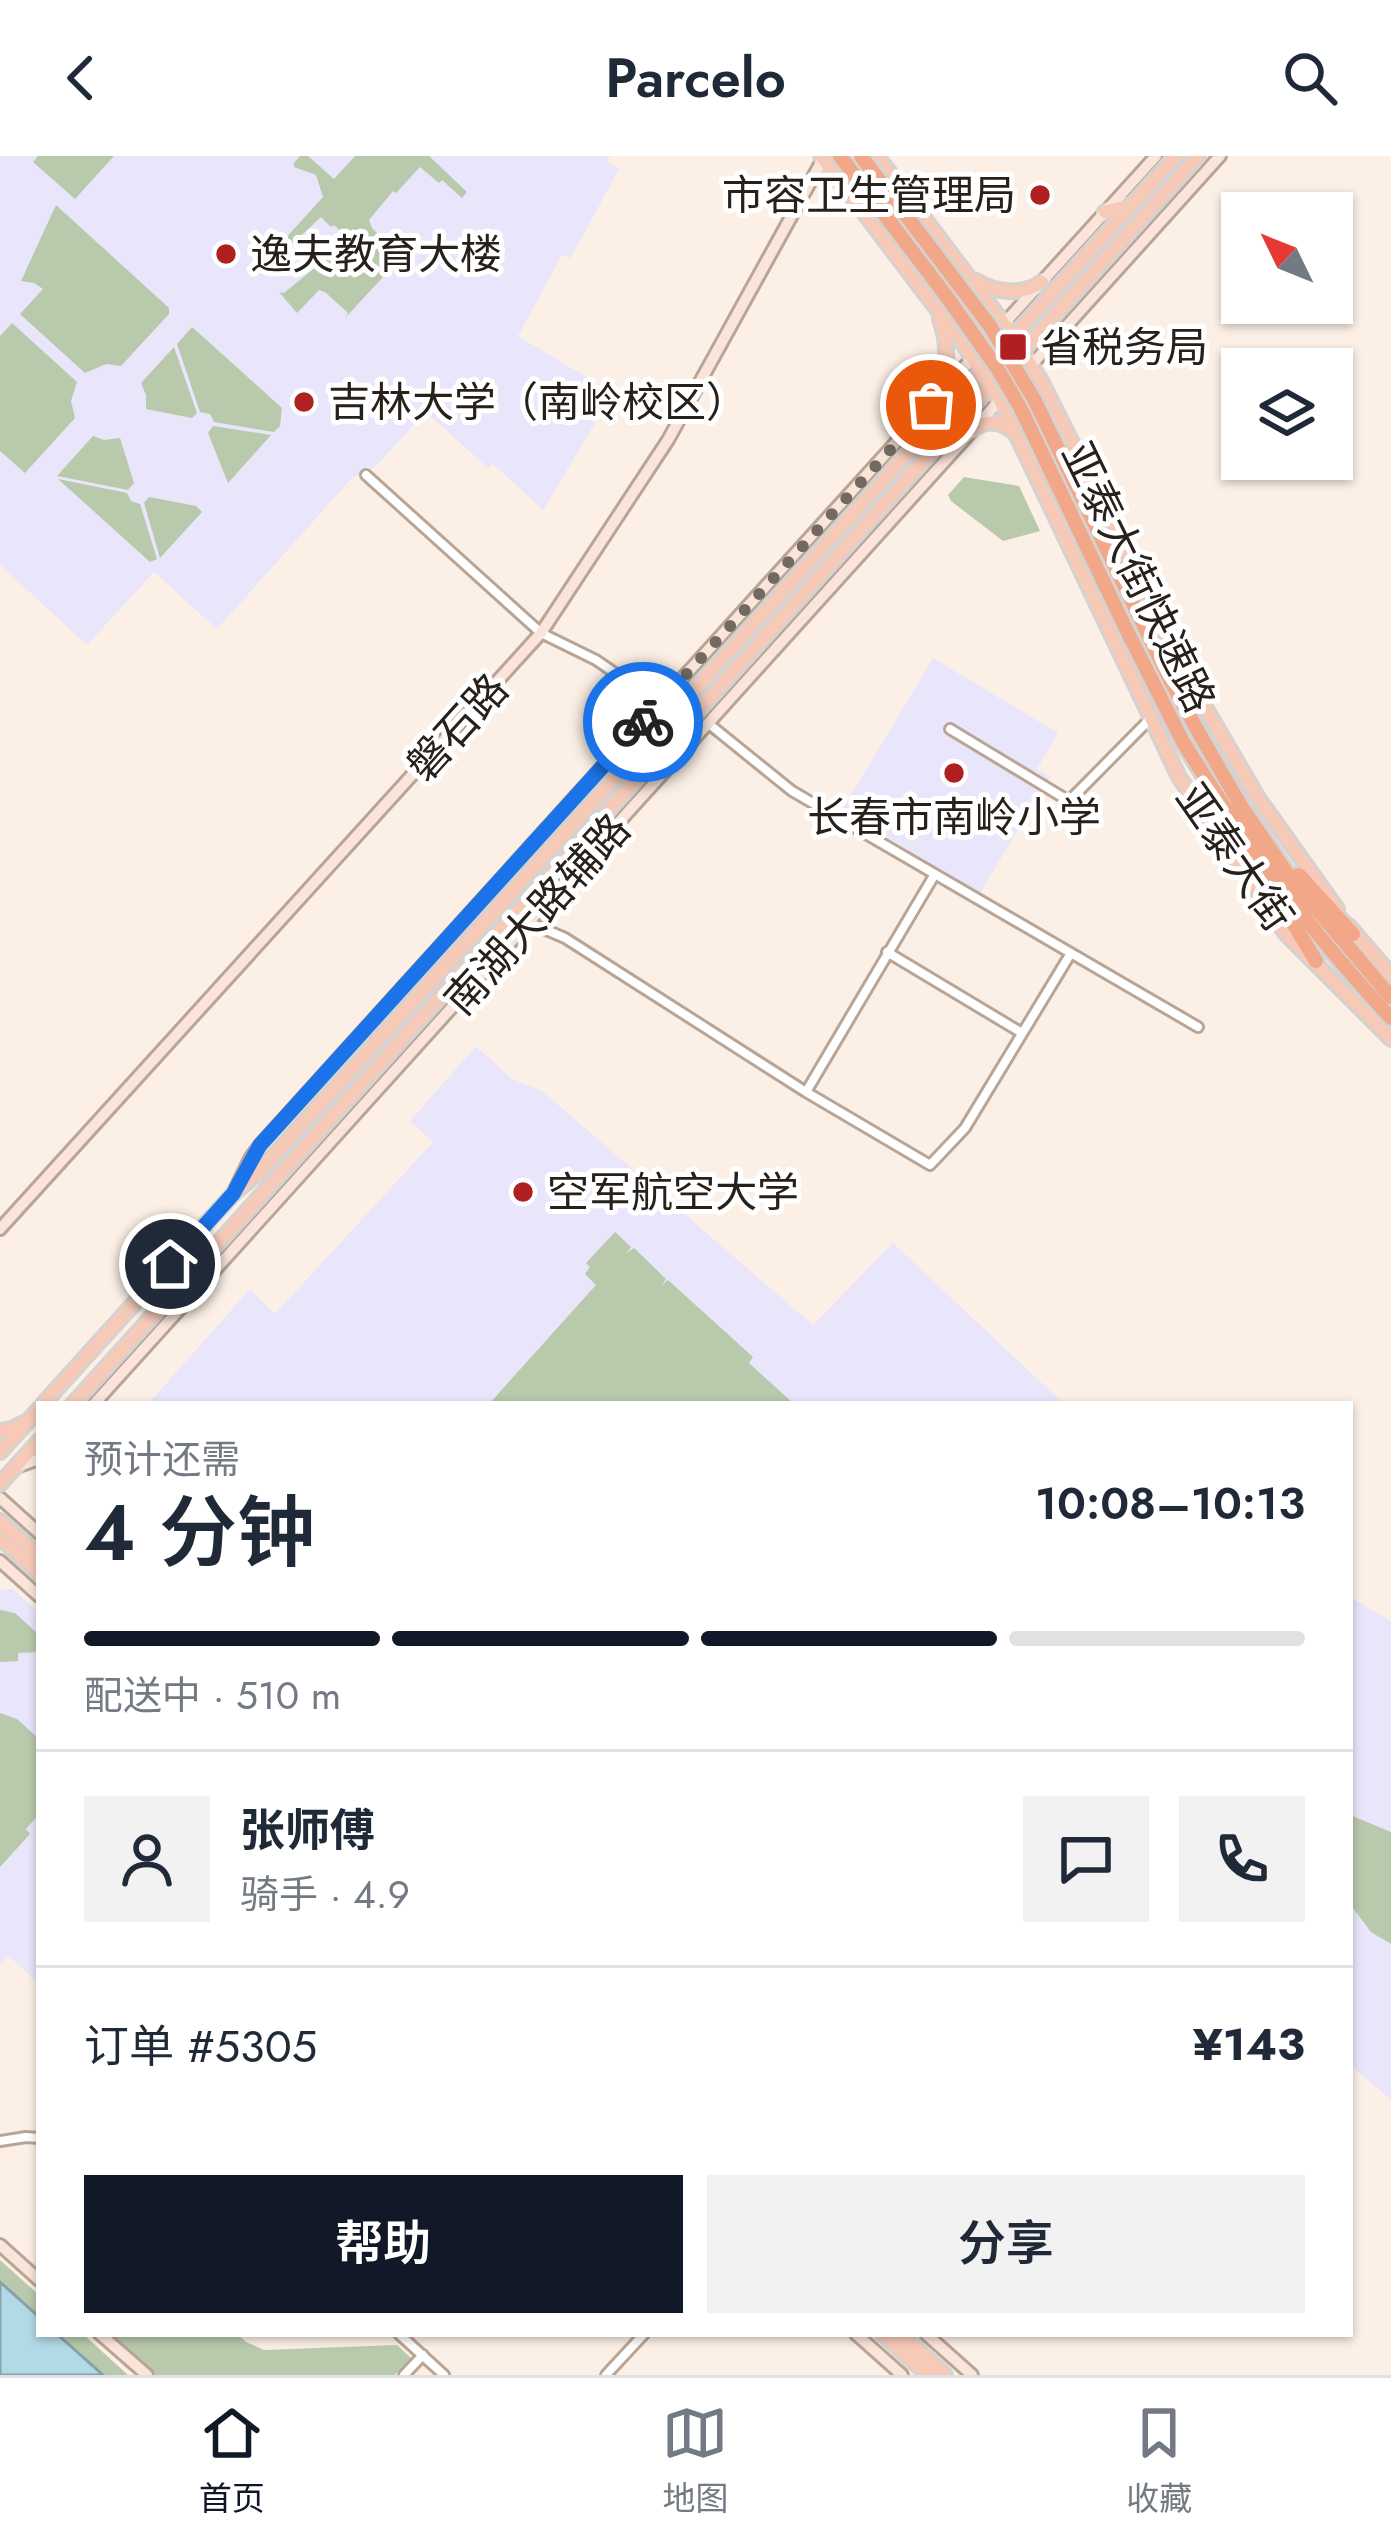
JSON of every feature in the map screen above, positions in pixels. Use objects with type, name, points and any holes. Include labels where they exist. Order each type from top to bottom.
[{"type":"highway","name":"亚泰大街快速路","points":[[840,156],[977,339],[1020,407],[1126,631],[1200,768],[1289,899],[1391,1018]]},
{"type":"highway","name":"亚泰大街快速路","points":[[861,156],[990,326],[1026,385],[1199,733],[1241,806],[1291,879],[1391,997]]},
{"type":"highway","points":[[1212,755],[1221,760],[1298,874],[1354,934]]},
{"type":"highway","points":[[1200,768],[1210,796],[1316,961]]},
{"type":"main road","name":"亚泰大街","points":[[877,156],[1032,365],[1206,709],[1258,798],[1354,934],[1391,975]]},
{"type":"main road","points":[[47,1401],[1176,156]]},
{"type":"main road","points":[[76,1401],[1198,156]]},
{"type":"main road","name":"亚泰大街","points":[[822,157],[1000,400],[1178,777],[1286,934],[1391,1039]]},
{"type":"main road","points":[[1106,212],[1132,204]]},
{"type":"main road","points":[[971,278],[989,288],[1012,291],[1029,290],[1042,282]]},
{"type":"main road","points":[[931,405],[947,357],[935,306]]},
{"type":"main road","points":[[974,429],[996,423],[1018,437]]},
{"type":"main road","points":[[0,1431],[12,1429],[36,1412]]},
{"type":"main road","points":[[0,1452],[36,1413]]},
{"type":"main road","points":[[0,1484],[36,1445]]},
{"type":"main road","points":[[0,1521],[36,1553]]},
{"type":"main road","points":[[0,1538],[36,1571]]},
{"type":"main road","points":[[886,2337],[928,2375]]},
{"type":"main road","points":[[903,2337],[945,2375]]},
{"type":"street","name":"南湖大路辅路","points":[[233,1194],[260,1145],[1156,156]]},
{"type":"street","name":"南湖大路辅路","points":[[97,1401],[1220,156]]},
{"type":"street","name":"磐石路","points":[[0,1229],[541,633],[668,440],[822,157]]},
{"type":"street","points":[[366,475],[541,633],[596,660],[660,704]]},
{"type":"street","points":[[950,729],[1069,801],[1149,720]]},
{"type":"street","points":[[709,724],[793,791],[1198,1027]]},
{"type":"street","points":[[806,1092],[935,874]]},
{"type":"street","points":[[530,922],[565,938],[930,1165],[965,1129],[1071,953]]},
{"type":"street","points":[[887,952],[1022,1033]]},
{"type":"street","points":[[16,1468],[36,1460]]},
{"type":"street","points":[[0,1498],[36,1530]]},
{"type":"street","points":[[0,1561],[36,1594]]},
{"type":"street","points":[[0,1579],[18,1581],[36,1594]]},
{"type":"street","points":[[0,2141],[36,2138]]},
{"type":"street","points":[[0,2246],[36,2277]]},
{"type":"street","points":[[103,2337],[147,2375]]},
{"type":"street","points":[[402,2337],[444,2375]]},
{"type":"street","points":[[606,2375],[641,2337]]},
{"type":"street","points":[[859,2337],[902,2375]]},
{"type":"street","points":[[929,2337],[972,2375]]},
{"type":"street","points":[[404,2375],[422,2355]]},
{"type":"shaded area","name":"吉林大学（南岭校区）","points":[[0,156],[610,156],[607,162],[619,169],[571,258],[562,255],[518,336],[613,393],[543,510],[426,412],[375,467],[352,478],[217,629],[154,572],[87,645],[0,565]]},
{"type":"shaded area","name":"长春市南岭小学","points":[[933,658],[1058,733],[1037,769],[1050,777],[980,893],[842,810]]},
{"type":"shaded area","name":"空军航空大学","points":[[476,1046],[512,1079],[541,1090],[813,1325],[893,1243],[1061,1401],[151,1401],[250,1289],[275,1314],[433,1142],[410,1121]]},
{"type":"shaded area","points":[[13,1589],[36,1610],[36,1981],[9,1956],[0,1965],[0,1590]]},
{"type":"shaded area","points":[[1353,1599],[1391,1621],[1391,2100],[1353,2068]]},
{"type":"green space","points":[[38,156],[114,156],[75,199],[33,162]]},
{"type":"green space","points":[[300,156],[308,156],[334,179],[355,156],[429,156],[467,192],[462,198],[420,167],[369,220],[386,242],[381,258],[384,276],[345,318],[348,313],[319,290],[297,313],[279,292],[284,293],[347,237],[321,217],[278,257],[273,252],[323,197],[316,175],[294,167]]},
{"type":"green space","points":[[56,205],[169,308],[169,314],[121,366],[106,364],[85,373],[20,314],[43,289],[21,281]]},
{"type":"green space","points":[[12,323],[77,382],[71,401],[75,418],[25,473],[0,451],[0,336]]},
{"type":"green space","points":[[192,327],[282,408],[280,426],[274,432],[214,422],[210,414],[200,412],[177,344]]},
{"type":"green space","points":[[174,347],[197,413],[192,418],[146,409],[141,383]]},
{"type":"green space","points":[[213,426],[271,435],[228,483],[208,433]]},
{"type":"green space","points":[[93,436],[120,438],[134,483],[128,490],[57,476]]},
{"type":"green space","points":[[964,477],[1019,486],[1040,531],[1003,541],[951,501],[948,495]]},
{"type":"green space","points":[[58,479],[127,493],[140,504],[157,559],[150,562]]},
{"type":"green space","points":[[149,497],[196,506],[202,512],[160,558],[144,503]]},
{"type":"green space","points":[[615,1232],[631,1247],[626,1253],[634,1248],[666,1279],[662,1285],[668,1280],[753,1357],[749,1363],[791,1401],[492,1401],[596,1285],[585,1274],[590,1267],[586,1263]]},
{"type":"green space","points":[[0,1610],[15,1613],[36,1632],[36,1652],[18,1653],[18,1661],[0,1662]]},
{"type":"green space","points":[[0,1713],[17,1719],[36,1736],[36,1817],[26,1829],[30,1834],[0,1867]]},
{"type":"green space","points":[[1353,1816],[1391,1832],[1391,1944],[1371,1932],[1353,1908]]},
{"type":"green space","points":[[0,2260],[36,2292],[36,2337],[86,2337],[128,2375],[0,2375]]},
{"type":"green space","points":[[101,2337],[240,2337],[264,2350],[397,2345],[411,2358],[395,2375],[144,2375]]},
{"type":"water","points":[[0,2282],[36,2314],[36,2337],[60,2337],[103,2375],[0,2375]]},
{"type":"way so far","points":[[643,722],[931,405]]},
{"type":"place","name":"市容卫生管理局","points":[[1040,195]]},
{"type":"place","name":"逸夫教育大楼","points":[[226,254]]},
{"type":"place","name":"省税务局","points":[[1013,347]]},
{"type":"place","name":"吉林大学（南岭校区）","points":[[304,402]]},
{"type":"place","name":"长春市南岭小学","points":[[954,773]]},
{"type":"place","name":"空军航空大学","points":[[523,1192]]},
{"type":"route","points":[[170,1264],[233,1194],[260,1145],[643,722]]}]
